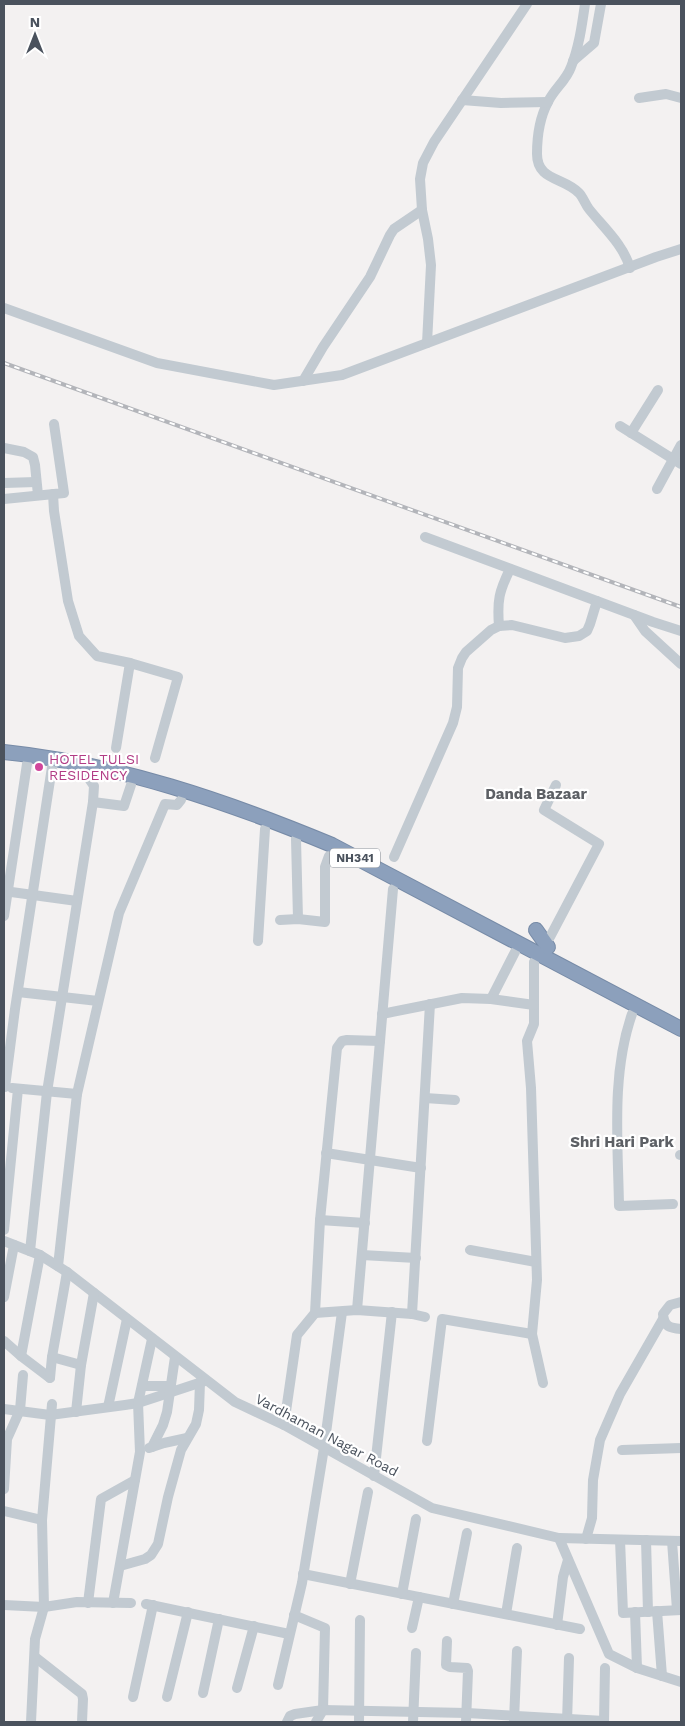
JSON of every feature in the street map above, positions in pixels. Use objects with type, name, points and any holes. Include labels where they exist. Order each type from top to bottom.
[{"type":"highway","name":"NH341","points":[[4,752],[30,759],[52,768]]},
{"type":"highway","name":"NH341","points":[[30,759],[110,769],[158,793]]},
{"type":"highway","name":"NH341","points":[[134,781],[216,800],[325,842],[633,1011],[681,1029]]},
{"type":"highway","name":"NH341","points":[[325,842],[329,856]]},
{"type":"highway","points":[[536,930],[549,942]]},
{"type":"highway","points":[[521,950],[534,962]]},
{"type":"street","points":[[427,343],[430,259],[422,210],[420,171],[434,142],[527,4]]},
{"type":"street","points":[[585,4],[573,61],[566,78],[548,102],[539,131],[537,157],[546,176],[562,181],[579,193],[626,255],[630,268]]},
{"type":"street","points":[[573,61],[594,43],[601,4]]},
{"type":"street","points":[[639,98],[666,94],[681,98]]},
{"type":"street","points":[[462,100],[501,103],[548,102]]},
{"type":"street","points":[[303,381],[326,341],[370,277],[394,229],[422,210]]},
{"type":"street","points":[[4,308],[157,363],[274,385],[342,375],[681,249]]},
{"type":"street","points":[[631,433],[658,390]]},
{"type":"street","points":[[4,499],[64,493],[54,424]]},
{"type":"street","points":[[620,426],[677,462]]},
{"type":"street","points":[[657,489],[677,462],[681,445]]},
{"type":"street","points":[[4,448],[24,452],[33,457],[38,495]]},
{"type":"street","points":[[4,483],[36,482]]},
{"type":"street","points":[[53,494],[68,601],[79,636],[97,656],[130,663],[178,677],[155,758]]},
{"type":"street","points":[[425,537],[681,631]]},
{"type":"street","points":[[499,626],[498,600],[501,588],[510,569]]},
{"type":"street","points":[[394,857],[453,724],[459,689],[458,668],[466,652],[491,630],[499,626],[512,625],[565,638],[579,636],[586,631],[590,624],[597,601]]},
{"type":"street","points":[[634,615],[645,631],[681,664]]},
{"type":"street","points":[[116,748],[130,663]]},
{"type":"street","points":[[4,916],[6,892],[30,759]]},
{"type":"street","points":[[52,768],[4,1087],[77,1094]]},
{"type":"street","points":[[30,1251],[47,1092],[94,802],[94,786],[85,773]]},
{"type":"street","points":[[94,802],[124,806],[134,781]]},
{"type":"street","points":[[549,942],[600,844],[544,810],[556,785]]},
{"type":"street","points":[[58,1266],[77,1094],[119,913],[165,804],[177,805],[181,800]]},
{"type":"street","points":[[258,941],[265,830]]},
{"type":"street","points":[[296,839],[298,919]]},
{"type":"street","points":[[280,920],[298,919],[325,922],[325,867],[329,856]]},
{"type":"street","points":[[357,1310],[393,889]]},
{"type":"street","points":[[6,892],[77,901]]},
{"type":"street","points":[[491,999],[521,950]]},
{"type":"street","points":[[534,962],[534,1024],[527,1041],[531,1088],[537,1280],[532,1334],[543,1383]]},
{"type":"street","points":[[18,992],[98,1001]]},
{"type":"street","points":[[382,1014],[462,998],[491,999],[534,1005]]},
{"type":"street","points":[[412,1314],[430,1004]]},
{"type":"street","points":[[4,1007],[15,1008]]},
{"type":"street","points":[[633,1011],[626,1030],[618,1092],[619,1206],[672,1204]]},
{"type":"street","points":[[284,1425],[297,1335],[315,1314],[320,1220],[335,1058],[338,1044],[347,1040],[380,1041]]},
{"type":"street","points":[[4,1230],[18,1089]]},
{"type":"street","points":[[425,1098],[455,1100]]},
{"type":"street","points":[[326,1153],[370,1162],[421,1168]]},
{"type":"street","points":[[320,1220],[365,1223]]},
{"type":"street","points":[[4,1297],[9,1243]]},
{"type":"street","name":"Vardhaman Nagar Road","points":[[9,1243],[40,1255],[67,1272],[176,1357],[203,1381],[235,1402],[284,1425],[432,1508],[559,1538],[677,1541]]},
{"type":"street","points":[[470,1250],[536,1262]]},
{"type":"street","points":[[20,1356],[40,1255]]},
{"type":"street","points":[[362,1255],[416,1258]]},
{"type":"street","points":[[4,1340],[20,1356],[50,1378],[67,1272]]},
{"type":"street","points":[[76,1412],[81,1365],[94,1293]]},
{"type":"street","points":[[586,1539],[592,1518],[593,1480],[600,1440],[620,1394],[663,1319],[665,1310],[670,1305],[681,1302]]},
{"type":"street","points":[[315,1314],[357,1310],[412,1314],[425,1317]]},
{"type":"street","points":[[278,1685],[303,1574],[324,1448],[342,1312]]},
{"type":"street","points":[[374,1476],[392,1312]]},
{"type":"street","points":[[108,1407],[127,1319]]},
{"type":"street","points":[[426,1441],[442,1319],[532,1334]]},
{"type":"street","points":[[663,1319],[670,1328],[681,1330]]},
{"type":"street","points":[[113,1602],[140,1452],[138,1403],[152,1339]]},
{"type":"street","points":[[152,1447],[163,1425],[176,1357]]},
{"type":"street","points":[[52,1358],[81,1365]]},
{"type":"street","points":[[4,1489],[7,1439],[20,1410],[23,1375]]},
{"type":"street","points":[[4,1409],[50,1415],[76,1412],[138,1403],[171,1389],[203,1381],[196,1424],[186,1438],[176,1464],[158,1544],[152,1555],[120,1566]]},
{"type":"street","points":[[142,1386],[171,1389]]},
{"type":"street","points":[[31,1722],[35,1639],[44,1607],[42,1520],[52,1404]]},
{"type":"street","points":[[140,1452],[186,1438]]},
{"type":"street","points":[[622,1450],[681,1448]]},
{"type":"street","points":[[88,1603],[101,1499],[135,1480]]},
{"type":"street","points":[[350,1584],[368,1492]]},
{"type":"street","points":[[4,1511],[42,1520]]},
{"type":"street","points":[[402,1594],[416,1519]]},
{"type":"street","points":[[453,1604],[466,1532]]},
{"type":"street","points":[[559,1538],[609,1654],[637,1668],[681,1682]]},
{"type":"street","points":[[620,1540],[623,1613],[679,1610],[677,1541]]},
{"type":"street","points":[[646,1540],[662,1676]]},
{"type":"street","points":[[506,1614],[517,1548]]},
{"type":"street","points":[[557,1625],[568,1560]]},
{"type":"street","points":[[303,1574],[580,1629]]},
{"type":"street","points":[[412,1628],[419,1597]]},
{"type":"street","points":[[4,1605],[44,1607],[77,1602],[131,1603]]},
{"type":"street","points":[[133,1697],[149,1604],[289,1634]]},
{"type":"street","points":[[167,1697],[188,1612]]},
{"type":"street","points":[[634,1612],[637,1668]]},
{"type":"street","points":[[294,1615],[325,1628],[323,1710],[316,1722]]},
{"type":"street","points":[[203,1693],[219,1619]]},
{"type":"street","points":[[359,1722],[360,1620]]},
{"type":"street","points":[[237,1688],[254,1626]]},
{"type":"street","points":[[447,1641],[446,1665],[467,1668],[468,1671],[467,1718]]},
{"type":"street","points":[[514,1719],[517,1652]]},
{"type":"street","points":[[413,1722],[416,1653]]},
{"type":"street","points":[[35,1657],[82,1694],[82,1722]]},
{"type":"street","points":[[567,1720],[569,1658]]},
{"type":"street","points":[[287,1722],[290,1716],[295,1714],[323,1710],[414,1711],[467,1718],[604,1721],[605,1668]]},
{"type":"railway","points":[[4,363],[681,607]]},
{"type":"place","name":"HOTEL TULSI RESIDENCY","points":[[39,767]]},
{"type":"district","name":"Danda Bazaar","points":[[536,794]]},
{"type":"district","name":"Shri Hari Park","points":[[622,1142]]}]
